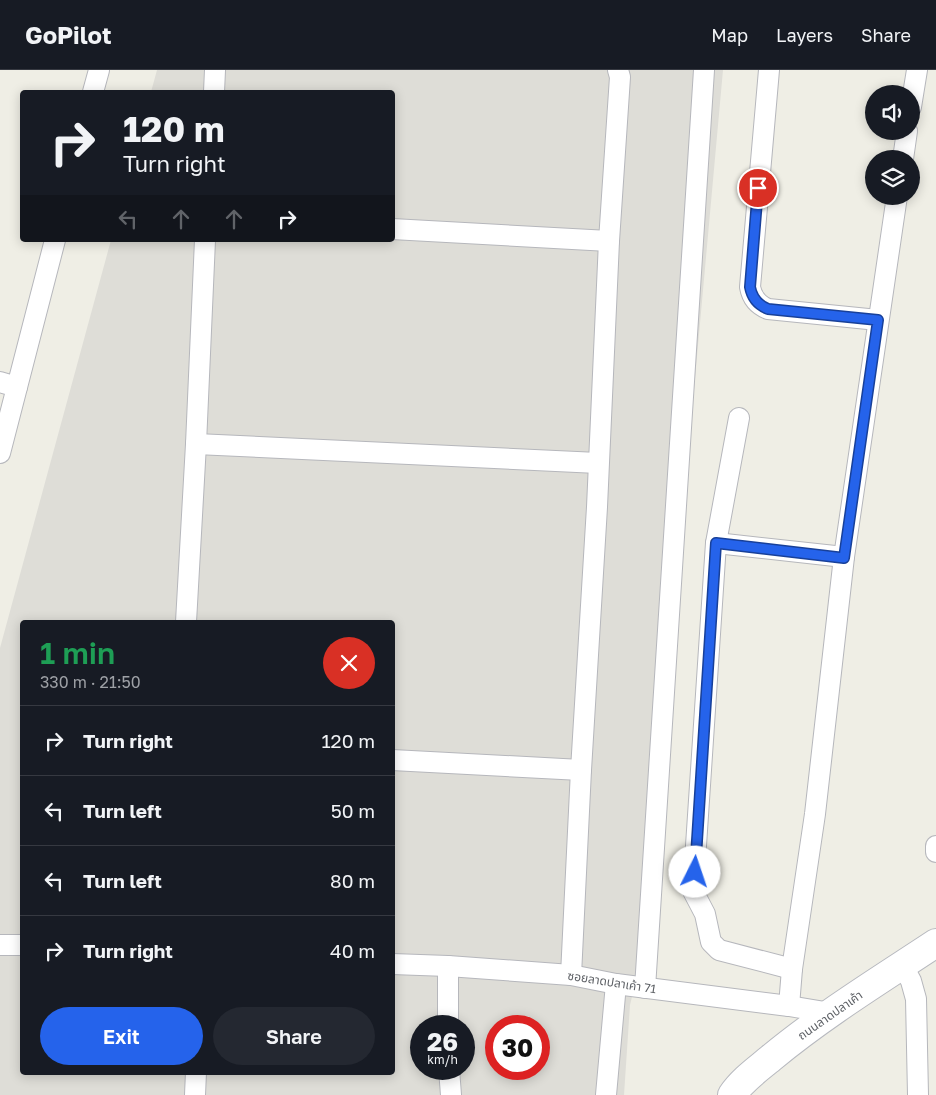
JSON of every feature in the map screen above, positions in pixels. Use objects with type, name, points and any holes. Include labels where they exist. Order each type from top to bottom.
[{"type":"main road","name":"ถนนลาดปลาเค้า","points":[[732,1095],[740,1084],[785,1046],[936,943]]},
{"type":"street","points":[[94,90],[99,70]]},
{"type":"street","points":[[214,90],[215,70]]},
{"type":"street","points":[[571,975],[597,508],[609,241],[620,77],[618,70]]},
{"type":"street","points":[[645,988],[704,70]]},
{"type":"street","points":[[769,70],[751,293],[760,305],[768,309],[878,320]]},
{"type":"street","points":[[914,85],[917,70]]},
{"type":"street","points":[[789,1006],[792,969],[815,814],[844,558],[897,205]]},
{"type":"street","points":[[395,229],[609,241]]},
{"type":"street","points":[[0,453],[9,385],[54,242]]},
{"type":"street","points":[[186,620],[196,444],[204,242]]},
{"type":"street","points":[[739,418],[716,543],[693,891],[706,914],[710,942],[719,950],[792,969]]},
{"type":"street","points":[[196,444],[598,464]]},
{"type":"street","points":[[716,543],[844,558]]},
{"type":"street","points":[[395,760],[581,770]]},
{"type":"street","points":[[936,846],[936,852]]},
{"type":"street","points":[[0,945],[20,945]]},
{"type":"street","name":"ซอยลาดปลาเค้า 71","points":[[395,964],[571,975],[616,984],[831,1013]]},
{"type":"street","points":[[448,966],[448,1015]]},
{"type":"street","points":[[902,966],[911,982],[916,999],[918,1095]]},
{"type":"street","points":[[606,1095],[616,984]]},
{"type":"street","points":[[195,1095],[196,1075]]},
{"type":"street","points":[[450,1080],[451,1095]]},
{"type":"shaded area","points":[[157,70],[723,70],[643,951],[630,1005],[624,1095],[0,1095],[0,648],[110,242],[395,242],[395,90],[152,90]]},
{"type":"route","points":[[695,872],[716,543],[844,558],[878,320],[768,309],[764,308],[754,299],[750,287],[758,188]]}]
